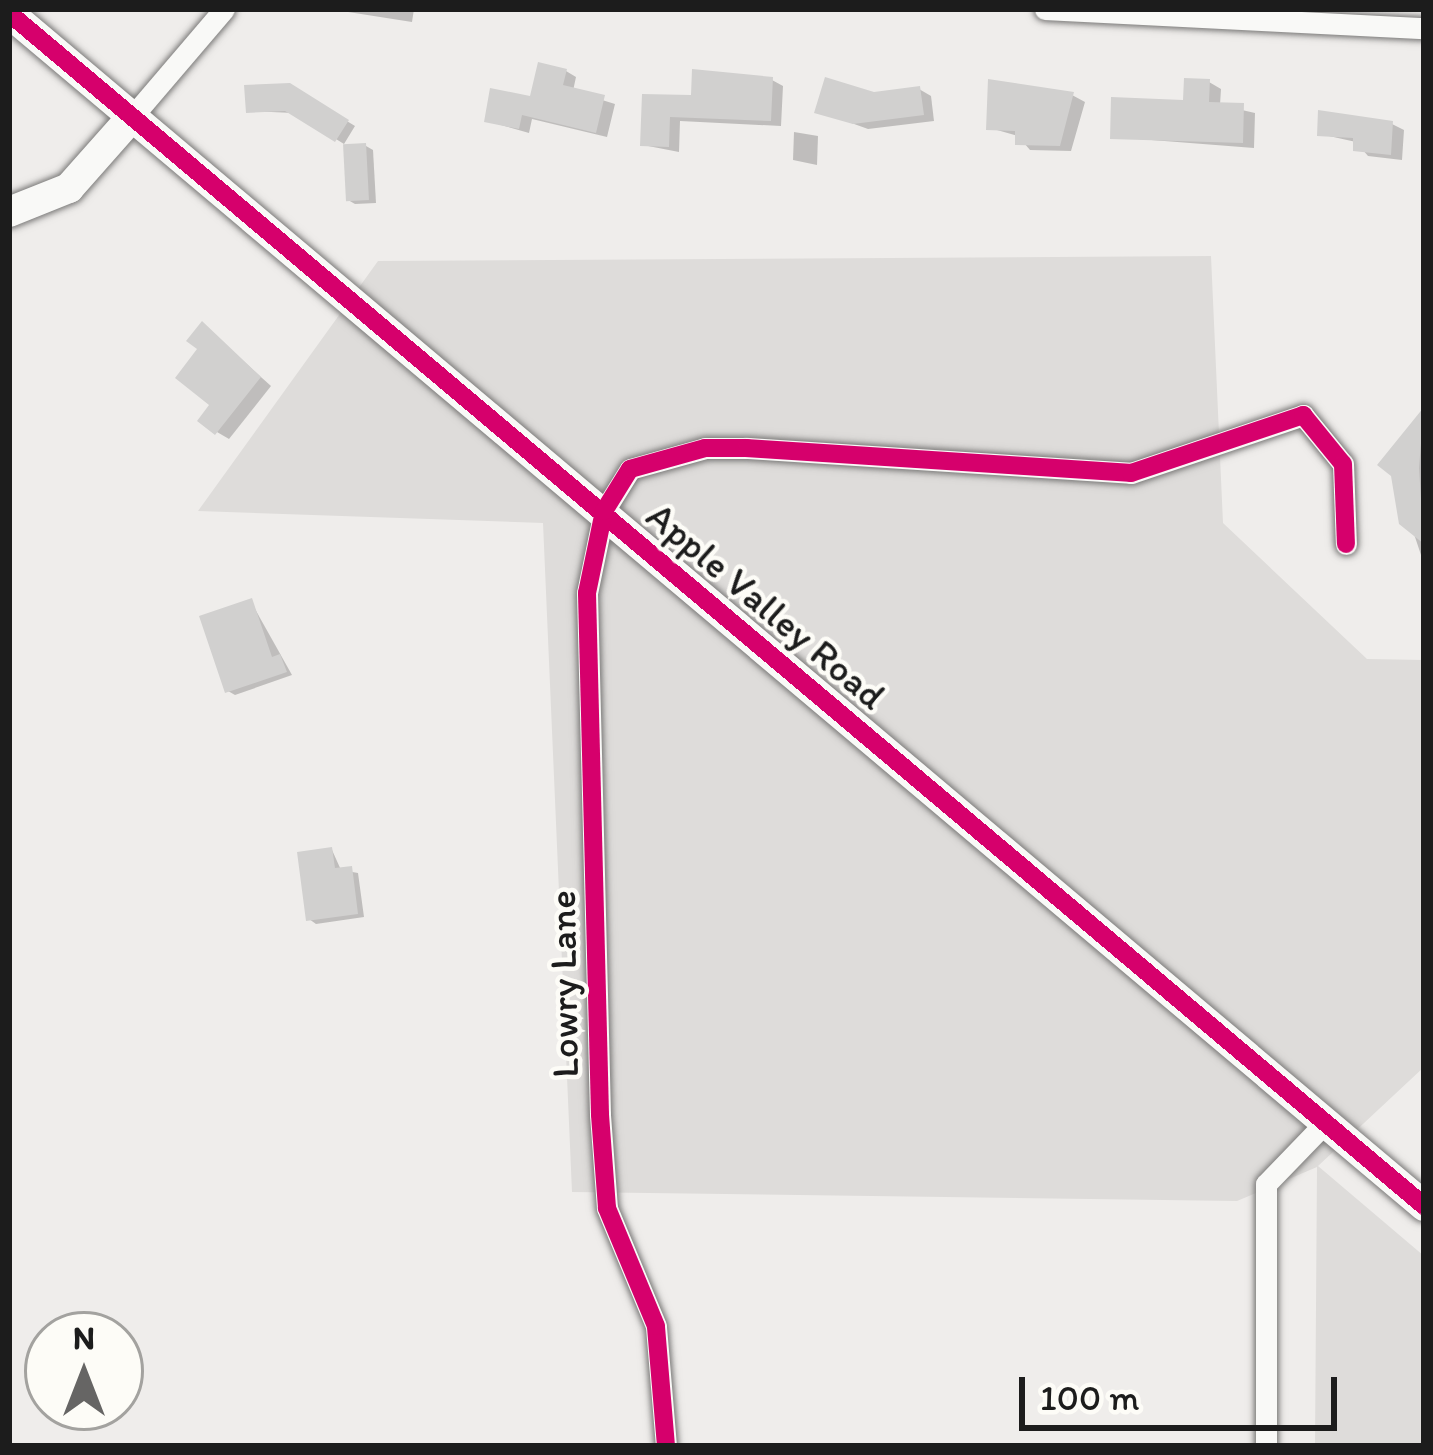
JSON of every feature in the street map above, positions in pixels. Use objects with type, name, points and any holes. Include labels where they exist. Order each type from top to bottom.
[{"type":"main road","name":"Apple Valley Road","points":[[9,13],[1424,1205]]},
{"type":"main road","points":[[9,212],[69,188],[131,118]]},
{"type":"street","points":[[131,118],[224,9]]},
{"type":"street","points":[[1046,9],[1424,28]]},
{"type":"street","points":[[604,512],[629,469],[705,448],[1131,473],[1303,415],[1343,464],[1346,544]]},
{"type":"street","name":"Lowry Lane","points":[[604,512],[587,593],[602,1138],[607,1208],[656,1326],[666,1446]]},
{"type":"street","points":[[1266,1446],[1266,1184],[1325,1123]]},
{"type":"shaded area","points":[[1211,256],[1223,523],[1367,659],[1424,660],[1424,1067],[1318,1166],[1424,1256],[1424,1446],[1315,1446],[1317,1167],[1237,1201],[572,1192],[543,523],[198,511],[378,261]]},
{"type":"building","points":[[538,62],[567,69],[563,85],[605,95],[596,133],[522,115],[519,129],[484,122],[490,88],[530,96]]},
{"type":"building","points":[[692,69],[773,77],[771,121],[670,117],[669,147],[640,146],[642,94],[691,95]]},
{"type":"building","points":[[825,77],[874,92],[920,86],[924,115],[853,124],[814,113]]},
{"type":"building","points":[[1184,78],[1210,79],[1209,102],[1244,103],[1243,143],[1110,139],[1111,97],[1183,100]]},
{"type":"building","points":[[988,79],[1074,92],[1060,146],[1015,145],[1015,131],[986,130]]},
{"type":"building","points":[[290,83],[349,120],[335,142],[285,111],[246,113],[244,85]]},
{"type":"building","points":[[1318,110],[1393,121],[1391,155],[1353,151],[1353,138],[1317,136]]},
{"type":"building","points":[[366,143],[369,200],[346,201],[343,144]]},
{"type":"building","points":[[202,321],[261,377],[215,435],[197,421],[209,405],[175,378],[197,349],[186,341]]},
{"type":"building","points":[[1424,407],[1419,468],[1424,544],[1399,524],[1391,476],[1377,465]]},
{"type":"building","points":[[252,598],[272,657],[280,654],[287,672],[225,693],[199,616]]},
{"type":"building","points":[[332,847],[335,868],[352,866],[358,914],[306,921],[297,852]]},
{"type":"cycle path","points":[[9,13],[1424,1206]]},
{"type":"cycle path","points":[[666,1446],[656,1326],[607,1208],[600,1114],[587,593],[604,511],[630,469],[705,448],[747,448],[1131,473],[1303,415],[1343,464],[1346,544]]}]
